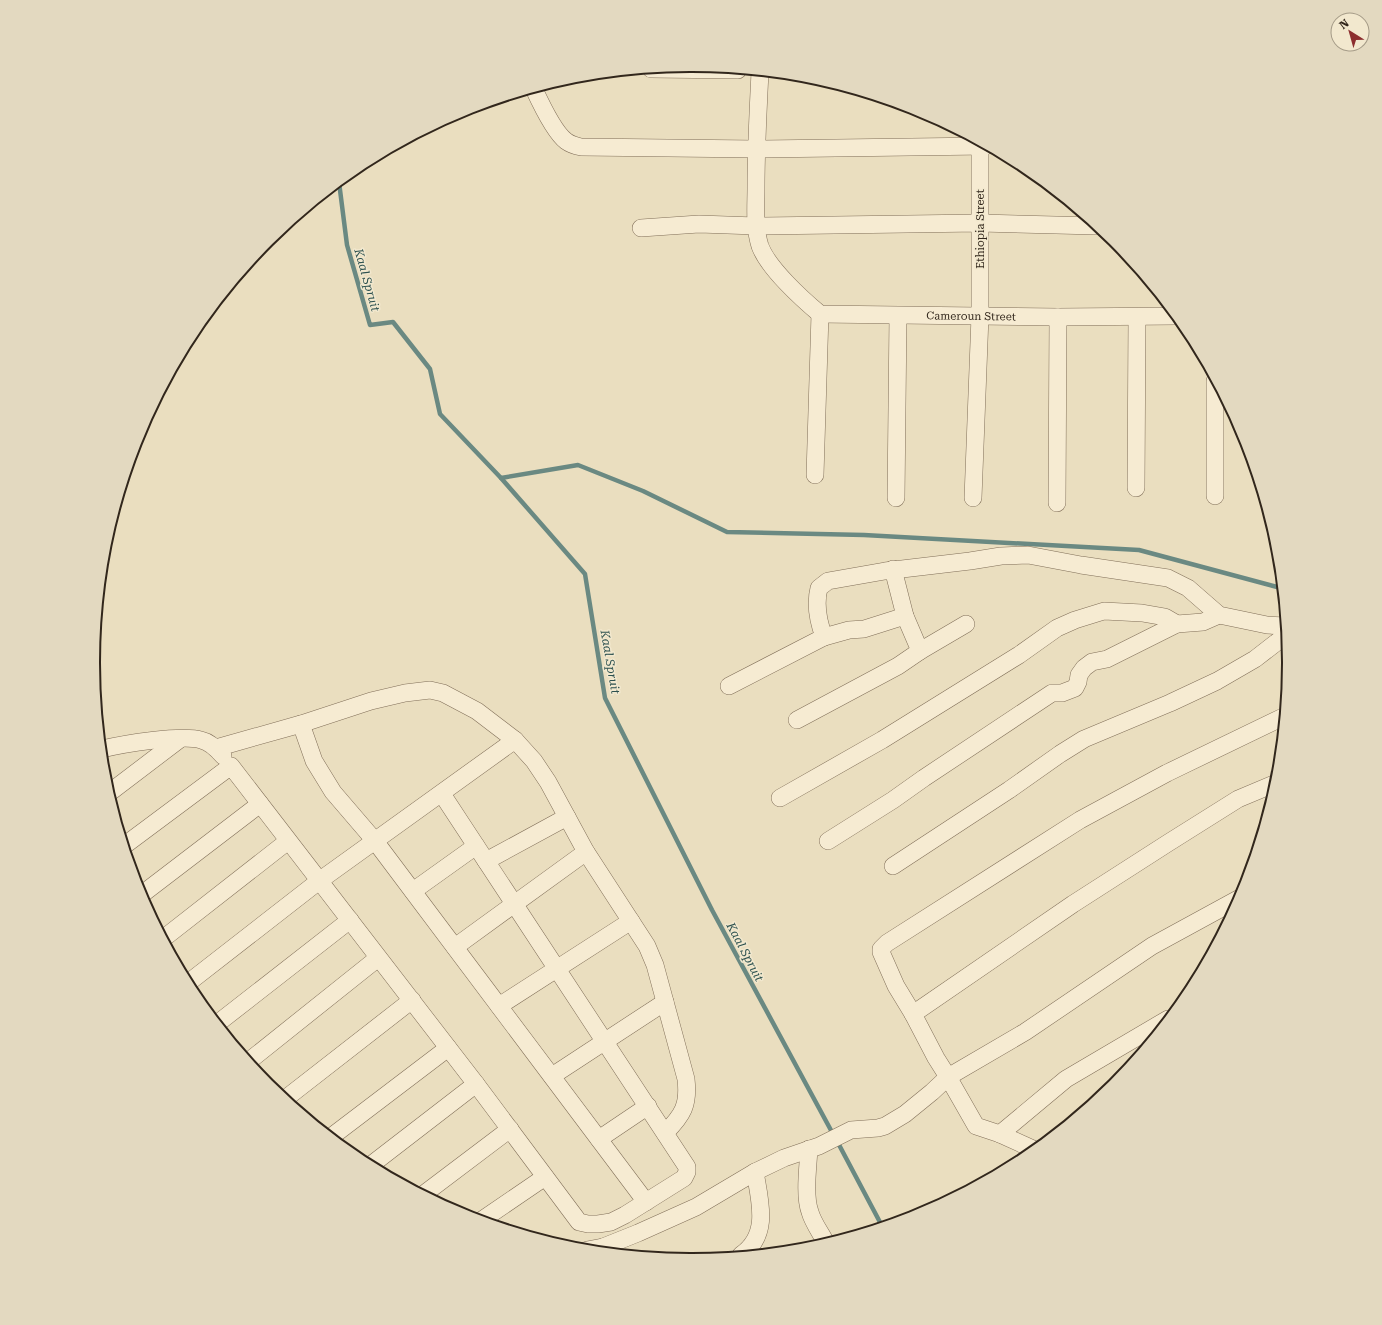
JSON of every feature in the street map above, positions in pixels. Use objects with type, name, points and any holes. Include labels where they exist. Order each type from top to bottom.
[{"type":"street","points":[[760,76],[756,149],[756,226],[760,247],[769,262],[797,295],[820,314],[815,475]]},
{"type":"street","points":[[536,93],[546,113],[560,134],[565,140],[581,147],[756,149],[975,145]]},
{"type":"street","name":"Ethiopia Street","points":[[973,498],[980,316],[982,149]]},
{"type":"street","points":[[641,228],[699,224],[756,226],[980,222],[1087,226]]},
{"type":"street","name":"Cameroun Street","points":[[820,314],[898,316],[1169,316]]},
{"type":"street","points":[[896,498],[898,316]]},
{"type":"street","points":[[1057,503],[1058,317]]},
{"type":"street","points":[[1136,488],[1137,317]]},
{"type":"street","points":[[1215,390],[1216,496]]},
{"type":"street","points":[[824,636],[817,606],[817,595],[819,588],[828,582],[893,569],[970,561],[1001,556],[1028,555],[1081,565],[1168,578],[1188,588],[1219,615],[1267,625],[1280,626]]},
{"type":"street","points":[[893,569],[905,616],[920,651]]},
{"type":"street","points":[[780,798],[882,740],[1019,655],[1057,628],[1075,620],[1104,611],[1142,613],[1165,618],[1177,624]]},
{"type":"street","points":[[828,841],[894,800],[924,778],[1052,693],[1062,693],[1075,688],[1079,675],[1084,668],[1092,662],[1107,659],[1177,624],[1203,622],[1219,615]]},
{"type":"street","points":[[729,686],[824,636],[864,628],[905,616]]},
{"type":"street","points":[[797,720],[898,666],[920,651],[966,624]]},
{"type":"street","points":[[893,866],[1010,790],[1060,754],[1084,739],[1170,703],[1217,681],[1255,659],[1281,639]]},
{"type":"street","points":[[216,748],[301,724],[371,701],[405,693],[430,690],[443,693],[477,711],[515,740],[534,761],[548,782],[586,852],[631,920],[647,946],[652,958],[686,1079],[687,1089],[686,1102],[681,1116],[665,1133]]},
{"type":"street","points":[[1028,1147],[1000,1134],[976,1126],[896,986],[893,977],[881,956],[881,949],[887,943],[1080,820],[1167,773],[1278,719]]},
{"type":"street","points":[[301,724],[314,761],[333,792],[375,841],[646,1202]]},
{"type":"street","points":[[107,748],[180,739],[196,739],[202,740],[216,748],[412,1000],[546,1177],[578,1222],[598,1224],[611,1222],[684,1178],[687,1172],[687,1167],[442,794]]},
{"type":"street","points":[[115,789],[180,739]]},
{"type":"street","points":[[193,979],[319,881],[442,794],[515,740]]},
{"type":"street","points":[[129,842],[231,766]]},
{"type":"street","points":[[913,1014],[1073,904],[1168,842],[1238,799],[1268,786]]},
{"type":"street","points":[[146,891],[260,804]]},
{"type":"street","points":[[486,861],[567,816]]},
{"type":"street","points":[[167,935],[288,841]]},
{"type":"street","points":[[413,891],[476,846]]},
{"type":"street","points":[[455,947],[586,852]]},
{"type":"street","points":[[610,1247],[696,1207],[755,1172],[784,1158],[814,1147],[851,1130],[885,1126],[905,1114],[948,1077],[1025,1032],[1152,946],[1230,903]]},
{"type":"street","points":[[222,1020],[350,920]]},
{"type":"street","points":[[499,1006],[631,920]]},
{"type":"street","points":[[253,1058],[378,958]]},
{"type":"street","points":[[290,1095],[412,1000]]},
{"type":"street","points":[[552,1076],[665,1002]]},
{"type":"street","points":[[1000,1134],[1066,1079],[1156,1026]]},
{"type":"street","points":[[336,1134],[448,1048]]},
{"type":"street","points":[[377,1162],[476,1084]]},
{"type":"street","points":[[599,1139],[648,1106]]},
{"type":"street","points":[[428,1191],[510,1129]]},
{"type":"street","points":[[814,1147],[807,1195],[812,1220],[823,1238]]},
{"type":"street","points":[[747,1250],[756,1240],[761,1220],[755,1172]]},
{"type":"street","points":[[487,1217],[546,1177]]},
{"type":"waterway","name":"Kaal Spruit","points":[[340,188],[347,245],[370,325],[393,322],[430,369],[440,414],[501,478],[585,574],[605,698],[712,910],[833,1134]]},
{"type":"waterway","points":[[501,478],[578,465],[643,491],[727,532],[864,535],[1139,550],[1276,587]]},
{"type":"waterway","name":"Kaal Spruit","points":[[837,1141],[880,1222]]}]
